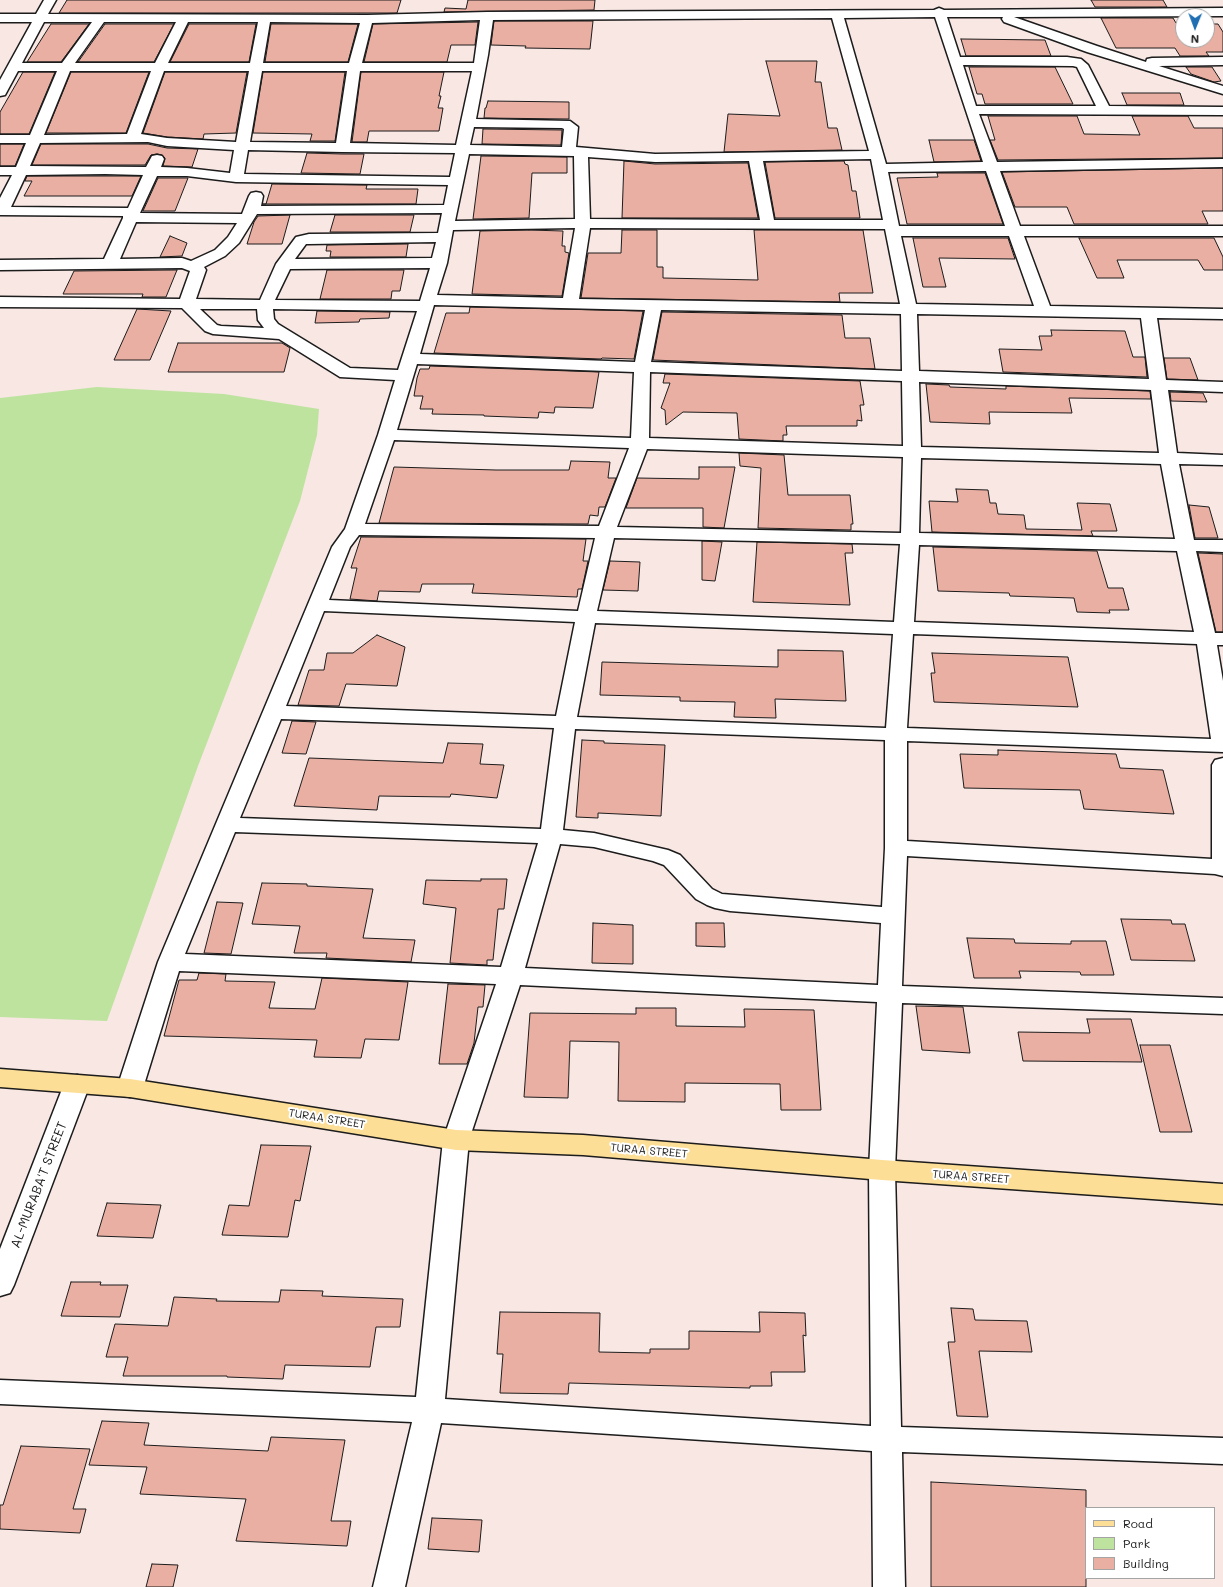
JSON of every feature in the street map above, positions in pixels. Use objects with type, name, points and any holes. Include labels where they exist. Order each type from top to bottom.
[{"type":"main road","name":"TURAA STREET","points":[[0,1078],[130,1088],[456,1140],[583,1145],[882,1170],[1223,1194]]},
{"type":"street","points":[[0,92],[50,0]]},
{"type":"street","points":[[722,0],[727,15]]},
{"type":"street","points":[[952,2],[993,14],[1134,62],[1223,90]]},
{"type":"street","points":[[154,18],[158,6]]},
{"type":"street","points":[[0,18],[367,18],[436,11],[487,16],[939,12],[993,14],[1223,12]]},
{"type":"street","points":[[939,12],[971,110],[1043,310]]},
{"type":"street","points":[[836,14],[878,161],[909,308],[912,452],[910,538],[896,735],[896,848],[882,1170],[889,1587]]},
{"type":"street","points":[[130,1088],[170,962],[341,547],[354,529],[387,435],[439,263],[479,67],[487,16]]},
{"type":"street","points":[[101,18],[65,68],[33,139],[21,171],[1,211],[131,214],[249,214],[448,224],[583,223],[768,225],[1015,231],[1223,231]]},
{"type":"street","points":[[132,138],[159,68],[184,18]]},
{"type":"street","points":[[236,178],[265,18]]},
{"type":"street","points":[[342,148],[354,67],[367,18]]},
{"type":"street","points":[[956,61],[1076,62],[1082,65],[1105,111]]},
{"type":"street","points":[[1134,62],[1223,61]]},
{"type":"street","points":[[0,64],[65,68],[479,67]]},
{"type":"street","points":[[971,110],[1223,110]]},
{"type":"street","points":[[467,123],[565,124],[571,127],[583,223],[570,302]]},
{"type":"street","points":[[0,139],[148,138],[167,142],[241,146],[463,149],[575,152],[655,158],[755,157],[991,166],[1223,163]]},
{"type":"street","points":[[110,264],[151,171],[167,142]]},
{"type":"street","points":[[755,157],[768,225]]},
{"type":"street","points":[[0,171],[151,171],[187,172],[236,178],[456,181]]},
{"type":"street","points":[[193,266],[220,253],[234,240],[249,214],[262,178]]},
{"type":"street","points":[[448,224],[301,240],[284,264],[266,305],[266,320],[272,327],[346,373],[408,367],[642,368],[1223,386]]},
{"type":"street","points":[[0,265],[182,263],[193,266],[198,270],[186,304]]},
{"type":"street","points":[[284,264],[439,263]]},
{"type":"street","points":[[0,302],[266,305],[570,302],[654,305],[1223,314]]},
{"type":"street","points":[[186,304],[211,328],[219,331],[285,334]]},
{"type":"street","points":[[389,1587],[429,1410],[456,1140],[511,976],[551,836],[565,722],[586,616],[606,532],[640,443],[642,368],[654,305]]},
{"type":"street","points":[[273,712],[896,735],[1223,745],[1214,639],[1185,544],[1170,459],[1148,312]]},
{"type":"street","points":[[387,435],[912,452],[1223,460]]},
{"type":"street","points":[[354,529],[606,532],[1223,546]]},
{"type":"street","points":[[318,605],[1214,639]]},
{"type":"street","points":[[896,848],[1223,868],[1223,765]]},
{"type":"street","points":[[226,825],[551,836],[594,840],[660,855],[672,860],[704,894],[715,900],[730,903],[893,916]]},
{"type":"street","points":[[170,962],[889,994],[1223,1006]]},
{"type":"street","name":"AL-MURABA'T STREET","points":[[0,1285],[77,1084]]},
{"type":"street","points":[[0,1392],[429,1410],[886,1439],[1223,1451]]},
{"type":"green space","points":[[97,387],[224,394],[319,409],[317,435],[300,501],[198,766],[107,1021],[0,1017],[0,398]]},
{"type":"building","points":[[67,0],[401,0],[397,13],[59,13]]},
{"type":"building","points":[[468,0],[595,0],[594,10],[444,12],[445,8],[466,9]]},
{"type":"building","points":[[1091,0],[1163,0],[1167,7],[1095,7]]},
{"type":"building","points":[[1101,18],[1173,18],[1175,21],[1175,48],[1116,48]]},
{"type":"building","points":[[494,21],[593,21],[590,49],[525,48],[526,46],[491,45]]},
{"type":"building","points":[[478,22],[475,45],[451,45],[447,62],[364,62],[373,24]]},
{"type":"building","points":[[51,24],[89,24],[61,62],[27,62]]},
{"type":"building","points":[[105,24],[174,24],[154,62],[78,62]]},
{"type":"building","points":[[189,24],[256,24],[249,62],[170,62]]},
{"type":"building","points":[[271,24],[358,24],[348,62],[265,62]]},
{"type":"building","points":[[1215,24],[1218,24],[1223,32],[1223,52],[1206,52],[1209,56],[1180,56],[1175,48],[1215,48]]},
{"type":"building","points":[[961,39],[1045,40],[1051,56],[966,56]]},
{"type":"building","points":[[766,61],[817,61],[815,82],[821,82],[828,128],[837,128],[842,150],[724,152],[728,114],[780,116]]},
{"type":"building","points":[[969,67],[1055,67],[1073,104],[985,104],[982,94],[977,94]]},
{"type":"building","points":[[1186,67],[1212,67],[1221,81],[1214,82],[1191,74]]},
{"type":"building","points":[[23,72],[55,72],[29,134],[0,134],[0,112]]},
{"type":"building","points":[[71,72],[149,72],[126,133],[46,133]]},
{"type":"building","points":[[165,72],[247,72],[236,133],[204,134],[203,139],[167,137],[143,133]]},
{"type":"building","points":[[263,72],[345,72],[335,141],[310,141],[312,134],[253,133]]},
{"type":"building","points":[[361,72],[444,72],[439,96],[441,96],[438,108],[443,108],[439,131],[369,131],[367,142],[352,142]]},
{"type":"building","points":[[1122,93],[1180,93],[1184,105],[1127,105]]},
{"type":"building","points":[[488,101],[569,102],[569,119],[484,118],[485,108]]},
{"type":"building","points":[[988,116],[1077,116],[1084,134],[1140,135],[1132,116],[1188,116],[1194,128],[1223,128],[1223,158],[998,160],[990,140],[995,140]]},
{"type":"building","points":[[483,129],[562,130],[561,145],[482,144]]},
{"type":"building","points":[[929,140],[974,140],[981,161],[934,162]]},
{"type":"building","points":[[0,144],[24,144],[15,166],[0,166]]},
{"type":"building","points":[[41,144],[148,144],[167,148],[198,149],[192,167],[163,166],[165,158],[162,155],[157,154],[151,155],[145,165],[32,165]]},
{"type":"building","points":[[307,153],[364,154],[360,174],[301,173]]},
{"type":"building","points":[[481,156],[567,157],[567,173],[532,173],[529,218],[473,219]]},
{"type":"building","points":[[624,161],[655,164],[748,163],[758,218],[622,218]]},
{"type":"building","points":[[844,161],[845,164],[848,165],[852,191],[856,191],[860,218],[775,218],[765,162]]},
{"type":"building","points":[[1223,168],[1223,211],[1202,211],[1208,224],[1074,224],[1067,207],[1015,207],[1002,172]]},
{"type":"building","points":[[937,173],[985,173],[1003,224],[907,224],[897,178],[938,177]]},
{"type":"building","points":[[27,176],[141,176],[132,196],[24,196],[32,181],[25,181]]},
{"type":"building","points":[[158,178],[188,178],[175,211],[143,211]]},
{"type":"building","points":[[272,184],[367,185],[366,189],[418,189],[416,204],[266,204]]},
{"type":"building","points":[[290,215],[282,244],[247,244],[254,222],[258,216]]},
{"type":"building","points":[[335,215],[414,215],[410,232],[330,232]]},
{"type":"building","points":[[622,230],[657,230],[657,267],[663,267],[663,278],[758,280],[754,230],[863,230],[873,293],[839,293],[840,302],[581,298],[588,253],[621,253]]},
{"type":"building","points":[[480,231],[563,231],[562,246],[565,246],[565,252],[569,253],[562,296],[472,294]]},
{"type":"building","points":[[170,236],[187,243],[182,256],[160,257]]},
{"type":"building","points":[[913,238],[1008,238],[1015,259],[939,258],[946,287],[923,287]]},
{"type":"building","points":[[1079,238],[1214,238],[1223,257],[1223,270],[1204,270],[1198,260],[1117,260],[1124,278],[1097,278]]},
{"type":"building","points":[[408,244],[406,257],[330,257],[331,251],[326,251],[327,245]]},
{"type":"building","points":[[177,270],[166,297],[142,297],[143,294],[63,294],[74,271]]},
{"type":"building","points":[[327,270],[404,270],[400,291],[392,291],[391,299],[320,299]]},
{"type":"building","points":[[470,307],[643,311],[634,359],[434,353],[446,313],[469,313]]},
{"type":"building","points":[[137,309],[171,311],[150,360],[114,360]]},
{"type":"building","points":[[317,311],[390,312],[389,318],[360,319],[359,322],[315,323]]},
{"type":"building","points":[[662,312],[842,315],[845,338],[870,338],[875,369],[653,360]]},
{"type":"building","points":[[1051,330],[1125,331],[1133,357],[1145,357],[1147,377],[1003,372],[999,349],[1042,350],[1039,336],[1052,336]]},
{"type":"building","points":[[178,343],[282,343],[290,348],[284,372],[168,372]]},
{"type":"building","points":[[1164,358],[1190,358],[1198,380],[1167,379]]},
{"type":"building","points":[[430,366],[599,372],[593,408],[555,407],[554,413],[539,412],[538,418],[432,414],[433,409],[420,409],[423,396],[414,396],[417,378],[420,369],[429,369]]},
{"type":"building","points":[[665,374],[860,381],[864,405],[860,405],[862,421],[857,420],[857,426],[786,426],[787,435],[783,435],[783,441],[739,439],[737,413],[683,412],[666,425],[665,410],[661,408],[670,383],[663,383]]},
{"type":"building","points":[[926,384],[949,385],[950,387],[1006,389],[1006,386],[1150,391],[1151,399],[1069,398],[1072,413],[989,412],[990,424],[930,422]]},
{"type":"building","points":[[1170,392],[1203,393],[1207,402],[1171,401]]},
{"type":"building","points":[[739,453],[784,455],[788,495],[850,495],[853,524],[851,524],[851,530],[758,528],[761,468],[740,466]]},
{"type":"building","points":[[571,461],[610,462],[608,478],[616,478],[605,507],[599,507],[598,516],[590,515],[588,524],[379,523],[394,467],[496,470],[569,470]]},
{"type":"building","points":[[699,467],[735,467],[724,528],[703,527],[703,508],[626,508],[637,478],[699,479]]},
{"type":"building","points":[[956,489],[988,490],[990,503],[996,503],[998,514],[1024,515],[1026,529],[1082,530],[1077,503],[1110,504],[1117,531],[1091,531],[1093,536],[932,532],[929,501],[958,502]]},
{"type":"building","points":[[1189,505],[1209,507],[1218,538],[1195,538]]},
{"type":"building","points":[[361,537],[586,539],[583,561],[588,561],[582,589],[578,589],[577,597],[472,593],[474,584],[422,584],[420,592],[379,591],[377,601],[350,599],[357,568],[351,568]]},
{"type":"building","points":[[702,541],[722,542],[715,581],[702,580]]},
{"type":"building","points":[[757,542],[852,544],[853,553],[845,553],[850,605],[753,602]]},
{"type":"building","points":[[933,547],[1097,551],[1108,588],[1123,588],[1129,610],[1109,610],[1110,613],[1077,612],[1074,598],[1010,596],[1009,593],[938,591]]},
{"type":"building","points":[[1198,553],[1223,554],[1223,632],[1216,632]]},
{"type":"building","points":[[610,561],[640,562],[638,591],[603,590]]},
{"type":"building","points":[[377,635],[405,647],[397,686],[346,684],[339,706],[298,705],[309,670],[324,670],[327,653],[353,653]]},
{"type":"building","points":[[778,650],[843,651],[846,701],[775,699],[776,718],[734,717],[735,702],[680,701],[680,697],[600,695],[602,662],[778,667]]},
{"type":"building","points":[[932,653],[1068,657],[1078,707],[934,702],[931,673],[935,673]]},
{"type":"building","points":[[292,721],[316,722],[306,754],[282,753]]},
{"type":"building","points":[[582,740],[604,741],[604,743],[665,745],[661,816],[598,813],[598,818],[576,817]]},
{"type":"building","points":[[448,743],[483,744],[480,764],[504,765],[497,798],[451,794],[450,797],[379,796],[377,810],[294,806],[309,758],[443,763]]},
{"type":"building","points":[[998,750],[1116,754],[1120,768],[1163,770],[1174,814],[1084,809],[1080,790],[964,788],[960,754],[998,755]]},
{"type":"building","points":[[481,879],[507,879],[504,909],[498,909],[493,960],[487,960],[487,965],[450,963],[456,908],[423,904],[426,880],[481,881]]},
{"type":"building","points":[[262,883],[307,884],[307,886],[373,889],[363,938],[415,940],[411,962],[326,958],[327,953],[294,953],[300,926],[252,924]]},
{"type":"building","points":[[217,902],[243,903],[231,954],[204,953]]},
{"type":"building","points":[[1121,919],[1171,920],[1172,924],[1185,924],[1195,961],[1131,960]]},
{"type":"building","points":[[593,923],[633,925],[633,964],[592,963]]},
{"type":"building","points":[[696,923],[724,923],[725,947],[696,946]]},
{"type":"building","points":[[967,938],[1014,939],[1015,943],[1071,944],[1071,941],[1106,941],[1114,975],[1081,975],[1080,972],[1019,971],[1021,978],[974,978]]},
{"type":"building","points":[[199,973],[226,974],[225,981],[275,982],[269,1008],[315,1009],[322,978],[408,982],[399,1040],[365,1039],[361,1058],[314,1057],[317,1040],[164,1036],[179,980],[197,980]]},
{"type":"building","points":[[448,984],[485,985],[483,1007],[478,1007],[474,1043],[467,1064],[439,1064]]},
{"type":"building","points":[[916,1006],[963,1007],[970,1053],[922,1050]]},
{"type":"building","points":[[636,1008],[676,1008],[676,1026],[745,1027],[744,1009],[814,1010],[821,1110],[781,1110],[780,1084],[685,1083],[685,1102],[618,1101],[619,1042],[570,1041],[568,1098],[524,1097],[530,1013],[636,1014]]},
{"type":"building","points":[[1087,1019],[1131,1019],[1142,1062],[1023,1061],[1018,1032],[1090,1033]]},
{"type":"building","points":[[1140,1045],[1170,1045],[1192,1132],[1160,1132]]},
{"type":"building","points":[[261,1145],[311,1146],[300,1201],[295,1200],[288,1237],[222,1235],[229,1205],[249,1206]]},
{"type":"building","points":[[107,1203],[161,1205],[153,1238],[97,1236]]},
{"type":"building","points":[[71,1282],[101,1282],[100,1285],[128,1285],[120,1317],[61,1316]]},
{"type":"building","points":[[281,1290],[323,1291],[322,1296],[403,1299],[400,1327],[376,1327],[370,1367],[285,1365],[283,1379],[227,1376],[123,1376],[128,1357],[106,1357],[115,1324],[168,1326],[174,1297],[217,1299],[216,1301],[279,1302]]},
{"type":"building","points":[[951,1308],[973,1309],[975,1320],[1027,1321],[1032,1352],[979,1351],[988,1417],[957,1416],[948,1342],[955,1342]]},
{"type":"building","points":[[500,1312],[600,1313],[599,1352],[650,1353],[650,1349],[689,1349],[689,1331],[760,1332],[759,1312],[805,1313],[806,1336],[803,1335],[805,1372],[771,1372],[772,1386],[750,1386],[750,1388],[569,1383],[568,1394],[500,1393],[503,1354],[497,1354]]},
{"type":"building","points":[[102,1421],[149,1423],[144,1445],[268,1451],[271,1437],[345,1440],[331,1521],[351,1521],[347,1546],[236,1541],[246,1499],[140,1494],[147,1467],[89,1465]]},
{"type":"building","points":[[21,1446],[90,1449],[73,1509],[86,1509],[80,1533],[0,1529],[0,1505],[3,1505]]},
{"type":"building","points":[[931,1482],[1086,1490],[1086,1587],[931,1587]]},
{"type":"building","points":[[432,1518],[482,1520],[479,1552],[428,1549]]},
{"type":"building","points":[[152,1564],[178,1565],[173,1587],[146,1587]]}]
